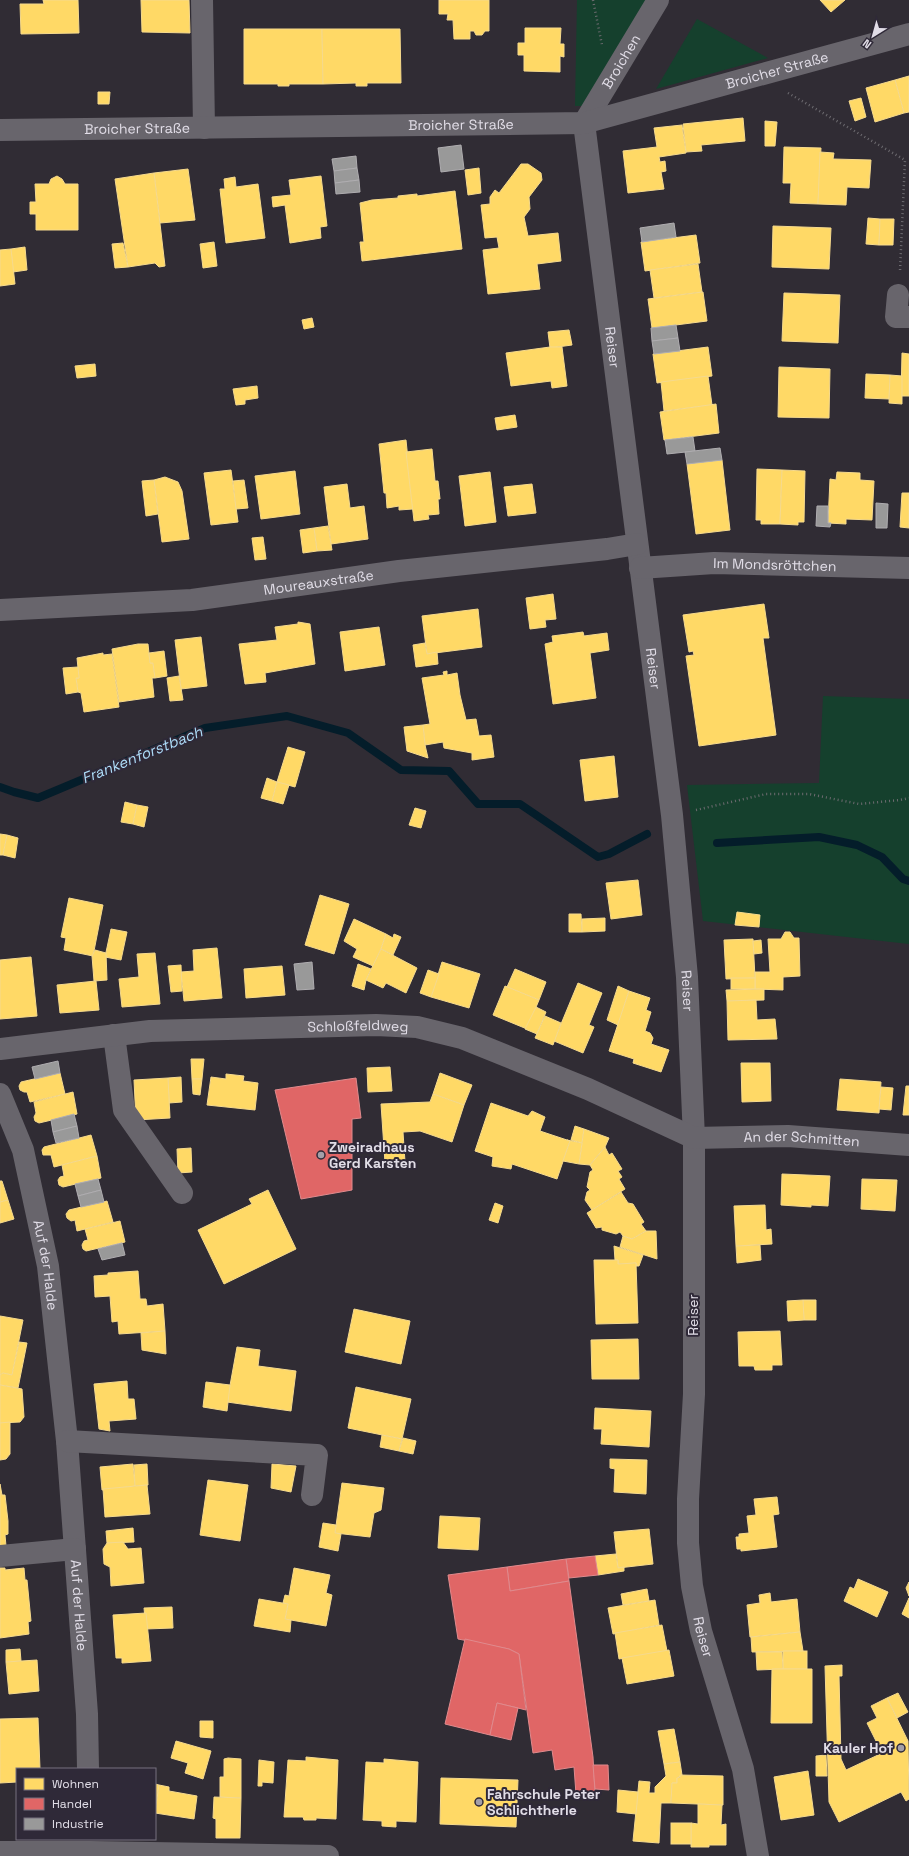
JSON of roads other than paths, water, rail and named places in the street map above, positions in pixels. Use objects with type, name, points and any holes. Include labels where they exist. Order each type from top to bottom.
[{"type":"street","points":[[202,0],[204,128]]},
{"type":"street","name":"Broichen","points":[[584,124],[658,0]]},
{"type":"street","name":"Broicher Straße","points":[[0,130],[584,124],[759,77],[909,34]]},
{"type":"street","name":"Reiser","points":[[584,124],[672,815],[687,977],[694,1138],[694,1394],[688,1499],[688,1543],[692,1586],[701,1631],[743,1770],[758,1856]]},
{"type":"street","points":[[898,295],[896,317],[909,318]]},
{"type":"street","name":"Moureauxstraße","points":[[0,610],[192,600],[399,571],[607,549],[637,544]]},
{"type":"street","name":"Im Mondsröttchen","points":[[640,568],[714,563],[909,568]]},
{"type":"street","name":"Schloßfeldweg","points":[[0,1049],[157,1031],[376,1025],[417,1027],[462,1038],[588,1089],[694,1138]]},
{"type":"street","points":[[114,1035],[124,1110],[182,1193]]},
{"type":"street","name":"Auf der Halde","points":[[0,1094],[23,1150],[48,1266],[67,1441],[87,1714],[88,1768]]},
{"type":"street","name":"An der Schmitten","points":[[694,1138],[788,1136],[909,1145]]},
{"type":"street","points":[[67,1441],[317,1455],[312,1495]]},
{"type":"street","points":[[0,1556],[75,1549]]},
{"type":"street","points":[[0,1852],[91,1845],[328,1856]]},
{"type":"waterway","name":"Frankenforstbach","points":[[0,787],[38,798],[205,728],[287,716],[348,733],[401,770],[449,771],[478,804],[520,804],[598,857],[609,854],[647,834]]},
{"type":"waterway","name":"Frankenforstbach","points":[[717,843],[819,837],[857,845],[882,857],[903,879],[909,881]]},
{"type":"place","name":"Zweiradhaus Gerd Karsten","points":[[321,1155]]},
{"type":"place","name":"Kauler Hof","points":[[901,1748]]},
{"type":"place","name":"Fahrschule Peter Schlichtherle","points":[[479,1802]]}]
